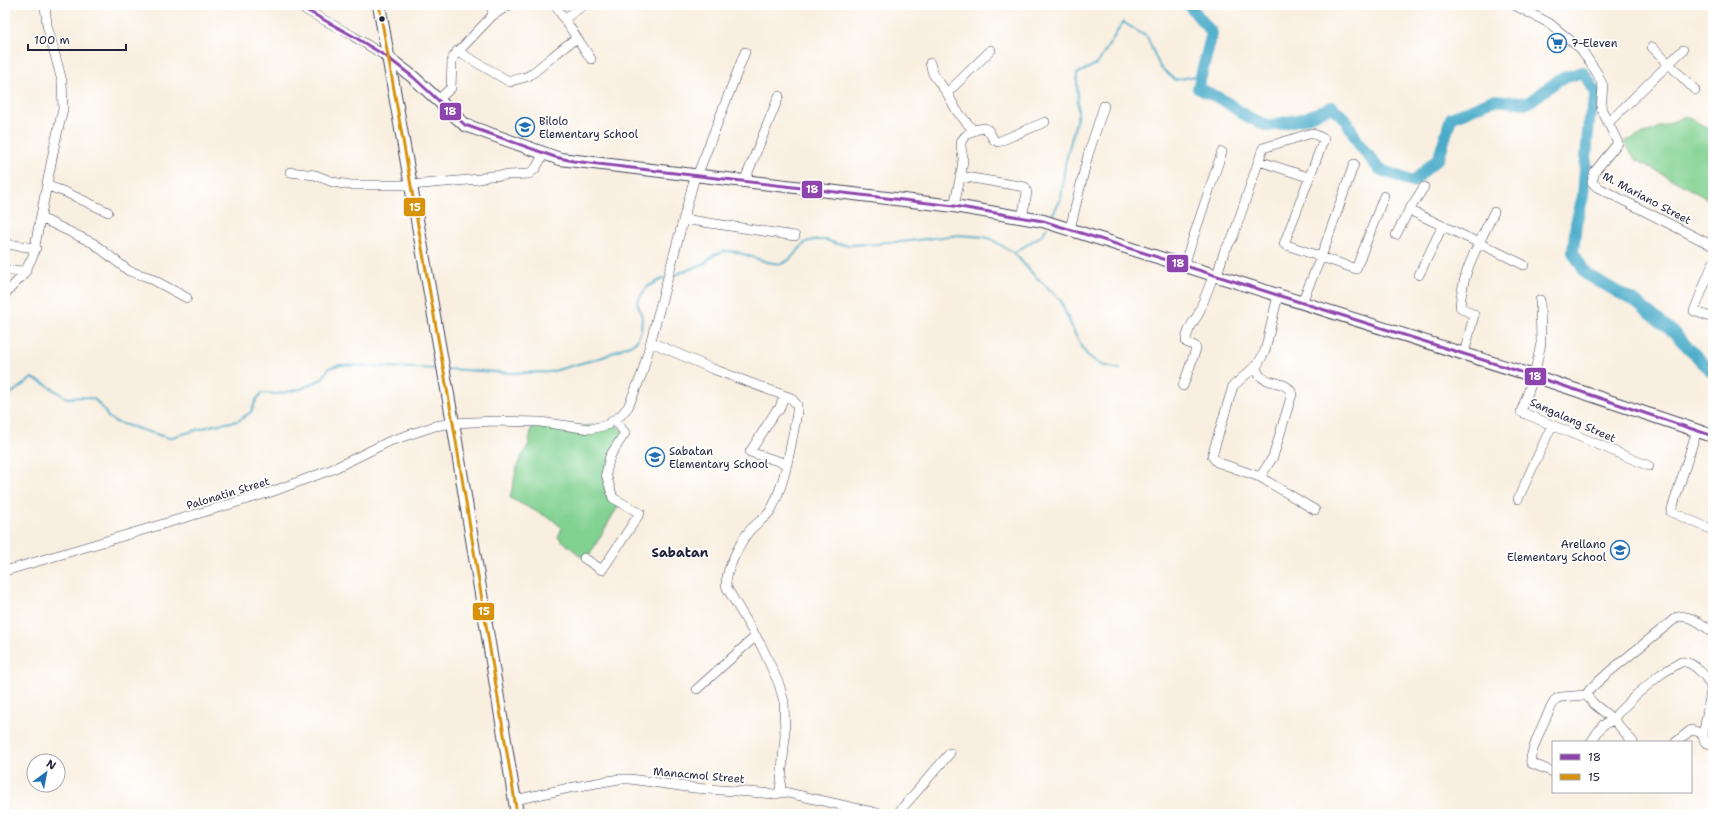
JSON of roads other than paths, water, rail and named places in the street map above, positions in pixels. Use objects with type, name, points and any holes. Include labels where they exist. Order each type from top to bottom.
[{"type":"main road","points":[[378,5],[453,423],[517,814]]},
{"type":"main road","points":[[387,57],[413,77],[465,125],[560,159],[954,206],[1022,217],[1048,223],[1278,294],[1534,376],[1713,436]]},
{"type":"street","points":[[5,294],[26,271],[36,248],[55,142],[63,109],[64,96],[60,74],[47,25],[44,5]]},
{"type":"street","points":[[297,5],[387,57]]},
{"type":"street","points":[[492,5],[492,16]]},
{"type":"street","points":[[438,100],[451,88],[452,60],[457,51],[492,16],[509,5]]},
{"type":"street","points":[[555,5],[591,59]]},
{"type":"street","points":[[564,19],[584,5]]},
{"type":"street","points":[[1514,5],[1549,23],[1581,48],[1598,73],[1603,86],[1601,108],[1608,123],[1683,50]]},
{"type":"street","points":[[457,51],[510,82],[515,79],[524,78],[531,74],[560,49],[577,38]]},
{"type":"street","points":[[1652,47],[1696,90]]},
{"type":"street","points":[[947,93],[991,50]]},
{"type":"street","points":[[584,558],[602,570],[640,513],[613,498],[606,474],[610,456],[625,433],[615,420],[628,407],[632,399],[651,342],[696,176],[745,52]]},
{"type":"street","points":[[930,63],[933,74],[947,93],[957,111],[973,130]]},
{"type":"street","points":[[744,182],[779,96]]},
{"type":"street","points":[[1070,229],[1088,155],[1104,106]]},
{"type":"street","points":[[954,206],[963,160],[961,142],[973,130],[984,128],[987,129],[994,140],[998,142],[1045,122]]},
{"type":"street","name":"M. Mariano Street","points":[[1608,123],[1618,143],[1595,171],[1592,182],[1597,187],[1713,246]]},
{"type":"street","points":[[1183,386],[1196,349],[1195,346],[1186,342],[1186,337],[1198,315],[1224,252],[1233,237],[1263,148],[1312,133],[1324,140],[1308,177],[1284,244],[1356,269],[1384,196]]},
{"type":"street","points":[[1184,265],[1222,152]]},
{"type":"street","points":[[290,172],[315,175],[333,182],[350,186],[411,185],[480,179],[489,176],[529,174],[536,168],[544,153]]},
{"type":"street","points":[[1259,161],[1308,177]]},
{"type":"street","points":[[1302,302],[1321,257],[1354,164]]},
{"type":"street","points":[[960,176],[1025,187],[1028,193],[1022,217]]},
{"type":"street","points":[[48,186],[65,192],[108,212]]},
{"type":"street","points":[[1396,235],[1409,210],[1424,187]]},
{"type":"street","points":[[1409,210],[1524,265]]},
{"type":"street","points":[[1464,354],[1474,315],[1460,306],[1461,287],[1465,273],[1494,212]]},
{"type":"street","points":[[41,218],[93,243],[129,271],[148,277],[187,298]]},
{"type":"street","points":[[684,218],[794,236]]},
{"type":"street","points":[[1419,276],[1442,227]]},
{"type":"street","points":[[5,244],[36,248]]},
{"type":"street","points":[[1713,263],[1694,311],[1713,318]]},
{"type":"street","points":[[5,270],[26,271]]},
{"type":"street","points":[[1278,294],[1265,351],[1256,366],[1233,386],[1212,454],[1217,462],[1260,477],[1315,510]]},
{"type":"street","points":[[1534,376],[1542,343],[1540,300]]},
{"type":"street","points":[[651,342],[713,369],[784,396],[793,400],[798,407],[787,464],[772,508],[768,514],[746,535],[731,565],[725,582],[727,588],[756,636],[776,678],[784,702],[785,736],[780,792]]},
{"type":"street","points":[[1256,366],[1257,373],[1260,377],[1286,387],[1292,394],[1273,457],[1260,477]]},
{"type":"street","name":"Sangalang Street","points":[[1534,376],[1521,412],[1649,466]]},
{"type":"street","points":[[784,396],[779,410],[776,411],[750,452],[787,464]]},
{"type":"street","name":"Palonatin Street","points":[[5,571],[271,492],[326,472],[402,436],[453,423],[534,421],[590,428],[608,425],[615,420]]},
{"type":"street","points":[[1518,499],[1552,425]]},
{"type":"street","points":[[1697,430],[1670,512],[1713,530]]},
{"type":"street","points":[[1552,772],[1531,763],[1530,757],[1556,699],[1561,697],[1586,695],[1591,688],[1609,672],[1677,617],[1681,616],[1693,620],[1713,633]]},
{"type":"street","points":[[697,689],[756,636]]},
{"type":"street","points":[[1592,741],[1603,725],[1614,720],[1617,714],[1637,694],[1661,674],[1681,662],[1689,663],[1705,676],[1712,686],[1703,733],[1704,741],[1713,746]]},
{"type":"street","points":[[1586,695],[1600,710],[1614,720],[1632,741]]},
{"type":"street","points":[[1677,741],[1691,730],[1703,733]]},
{"type":"street","points":[[897,814],[950,753]]},
{"type":"street","name":"Manacmol Street","points":[[515,800],[569,788],[619,779],[630,779],[694,788],[775,794],[780,792],[790,793],[881,814]]},
{"type":"waterway","points":[[1189,5],[1212,33],[1198,88],[1223,100],[1248,117],[1268,126],[1302,119],[1332,107],[1346,120],[1359,144],[1379,169],[1413,182],[1439,157],[1451,118],[1493,100],[1528,103],[1560,79],[1583,72],[1597,94],[1589,120],[1583,196],[1576,223],[1573,252],[1586,274],[1637,303],[1672,331],[1713,373]]},
{"type":"waterway","points":[[1050,219],[1061,199],[1065,164],[1078,114],[1077,74],[1098,63],[1123,22],[1147,37],[1160,67],[1175,80],[1201,75]]},
{"type":"waterway","points":[[1014,253],[1042,235],[1047,227]]},
{"type":"waterway","points":[[670,277],[705,263],[714,255],[725,251],[737,252],[767,262],[781,264],[789,260],[806,242],[814,240],[826,240],[837,244],[848,245],[901,242],[959,235],[984,237],[991,239],[1014,253],[1034,275],[1060,299],[1074,332],[1087,355],[1101,365],[1120,369]]},
{"type":"waterway","points":[[447,369],[511,373],[550,372],[603,357],[636,342],[641,331],[642,317],[637,302],[647,287],[664,278]]},
{"type":"waterway","points":[[5,398],[32,378],[45,384],[67,398],[83,397],[94,399],[102,407],[108,417],[116,422],[169,438],[214,425],[238,421],[251,412],[256,400],[262,393],[277,394],[301,389],[322,379],[329,368],[339,365],[439,369]]},
{"type":"place","name":"7-Eleven","points":[[1557,43]]},
{"type":"place","name":"Bilolo Elementary School","points":[[525,127]]},
{"type":"place","name":"Sabatan Elementary School","points":[[655,457]]},
{"type":"place","name":"Arellano Elementary School","points":[[1620,550]]},
{"type":"district","name":"Sabatan","points":[[680,552]]}]
